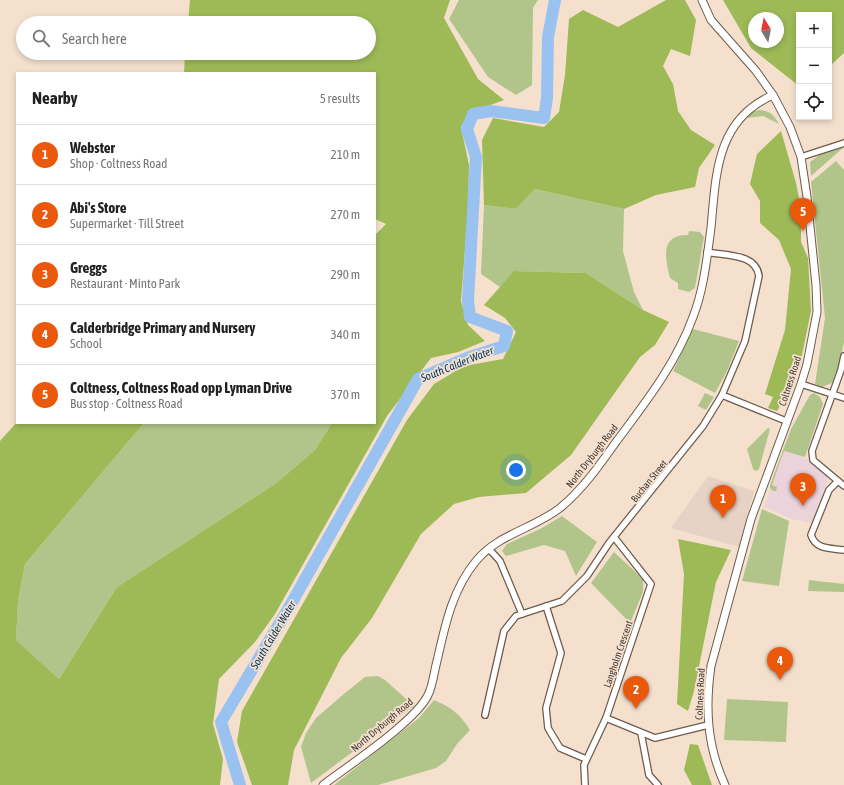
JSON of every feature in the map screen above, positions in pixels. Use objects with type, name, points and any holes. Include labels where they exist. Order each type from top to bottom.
[{"type":"street","name":"Coltness Road","points":[[702,0],[711,20],[756,71],[773,95],[790,127],[801,157],[807,197],[816,285],[817,312],[807,364],[801,384],[786,421],[751,519],[714,651],[708,687],[708,725],[717,768],[725,785]]},
{"type":"street","name":"North Dryburgh Road","points":[[323,785],[395,730],[419,709],[429,694],[450,608],[460,584],[477,560],[507,536],[546,518],[573,496],[587,482],[656,388],[680,347],[693,317],[703,278],[715,184],[718,165],[723,149],[743,114],[758,101],[773,95]]},
{"type":"street","points":[[801,157],[844,143]]},
{"type":"street","name":"Buchan Street","points":[[485,715],[504,631],[516,616],[562,601],[588,576],[614,537],[703,426],[722,394],[745,341],[757,293],[759,276],[755,264],[749,259],[707,252]]},
{"type":"street","points":[[844,356],[841,370],[812,451],[813,460],[844,486]]},
{"type":"street","points":[[801,384],[844,398]]},
{"type":"street","points":[[722,394],[786,421]]},
{"type":"street","points":[[838,481],[829,490],[811,535],[813,542],[819,547],[844,550]]},
{"type":"street","name":"Langholm Crescent","points":[[585,785],[584,765],[606,718],[651,584],[614,537]]},
{"type":"street","points":[[489,549],[500,561],[522,614]]},
{"type":"street","points":[[546,606],[561,653],[546,708],[548,728],[560,748],[586,759]]},
{"type":"street","points":[[606,718],[655,738],[708,725]]},
{"type":"street","points":[[641,733],[649,775],[658,785]]},
{"type":"shaded area","points":[[784,451],[807,458],[828,478],[812,523],[792,519],[764,507]]},
{"type":"shaded area","points":[[708,476],[754,491],[739,547],[671,528]]},
{"type":"green space","points":[[190,0],[450,0],[444,18],[478,79],[504,100],[469,113],[461,127],[469,165],[468,212],[461,301],[468,325],[485,341],[458,352],[431,358],[387,416],[275,614],[255,642],[219,679],[213,724],[223,759],[220,785],[0,785],[0,441],[16,423],[143,424],[25,564],[18,601],[16,640],[59,679],[117,587],[275,484],[315,450],[331,424],[376,424],[376,234],[386,224],[376,219],[376,72],[184,72],[185,60],[376,60],[376,16],[189,16]]},
{"type":"green space","points":[[459,0],[538,0],[533,8],[532,85],[516,95],[488,77],[449,19]]},
{"type":"green space","points":[[666,0],[685,0],[696,20],[690,56],[671,49],[663,66],[673,84],[678,111],[691,130],[715,145],[699,168],[695,187],[656,195],[624,209],[535,189],[516,209],[484,205],[482,140],[493,118],[544,127],[559,112],[565,75],[569,19],[583,10],[618,27]]},
{"type":"green space","points":[[723,0],[844,0],[844,53],[832,64],[832,12],[796,12],[796,84],[751,48],[784,48],[784,12],[748,12],[748,43]]},
{"type":"green space","points":[[759,110],[766,111],[771,114],[779,124],[763,116],[747,118],[752,112]]},
{"type":"green space","points":[[781,131],[796,183],[803,218],[801,225],[801,242],[808,258],[811,311],[802,355],[794,381],[777,411],[768,408],[773,397],[765,394],[785,330],[791,269],[779,240],[760,223],[760,201],[750,184],[757,154]]},
{"type":"green space","points":[[844,146],[811,176],[810,162],[819,155]]},
{"type":"green space","points":[[836,161],[844,170],[844,342],[840,363],[832,383],[822,387],[815,384],[825,318],[811,182]]},
{"type":"green space","points":[[535,189],[624,209],[623,251],[634,292],[643,310],[586,273],[515,271],[500,287],[481,274],[484,205],[516,209]]},
{"type":"green space","points":[[689,231],[700,232],[704,237],[695,288],[689,292],[678,289],[678,283],[670,278],[666,255],[669,243],[679,236],[688,235]]},
{"type":"green space","points":[[514,271],[586,273],[643,310],[669,322],[655,345],[640,357],[571,455],[526,493],[479,497],[454,504],[421,534],[372,618],[341,658],[294,750],[288,785],[252,785],[237,742],[242,711],[407,420],[434,384],[464,366],[503,359],[516,332],[505,318],[484,305]]},
{"type":"green space","points":[[693,329],[739,341],[727,371],[715,393],[673,371]]},
{"type":"green space","points":[[705,393],[714,397],[706,410],[698,406]]},
{"type":"green space","points":[[814,393],[820,397],[823,404],[805,457],[784,451],[772,485],[777,487],[776,491],[773,491],[770,488],[770,485],[791,429],[810,395]]},
{"type":"green space","points":[[143,424],[331,424],[315,450],[275,484],[117,587],[59,679],[16,640],[18,601],[25,564]]},
{"type":"green space","points":[[768,428],[770,429],[759,469],[756,471],[753,469],[747,449]]},
{"type":"green space","points":[[762,509],[789,521],[779,586],[742,581]]},
{"type":"green space","points":[[562,516],[597,542],[576,576],[565,551],[544,545],[506,556],[502,551],[507,544],[540,529]]},
{"type":"green space","points":[[678,539],[731,550],[716,582],[694,691],[688,711],[677,704],[684,574]]},
{"type":"green space","points":[[614,552],[643,579],[643,592],[631,621],[629,622],[591,583]]},
{"type":"green space","points":[[809,580],[844,584],[844,592],[808,591]]},
{"type":"green space","points":[[378,676],[385,680],[414,706],[311,783],[301,747],[306,733],[316,718],[365,677]]},
{"type":"green space","points":[[727,699],[788,702],[786,742],[724,740]]},
{"type":"green space","points":[[434,700],[455,712],[470,730],[457,744],[446,761],[436,768],[378,785],[334,785],[419,718]]},
{"type":"green space","points":[[690,744],[698,745],[712,785],[692,785],[684,770]]},
{"type":"waterway","name":"South Calder Water","points":[[240,785],[221,722],[291,604],[418,379],[467,358],[504,346],[507,331],[470,317],[468,300],[476,157],[467,129],[473,114],[491,111],[544,118],[547,98],[548,37],[555,0]]},
{"type":"place","name":"Coltness, Coltness Road opp Lyman Drive","points":[[803,231]]},
{"type":"place","name":"Greggs","points":[[803,506]]},
{"type":"place","name":"Webster","points":[[723,518]]},
{"type":"place","name":"Calderbridge Primary and Nursery","points":[[780,680]]},
{"type":"place","name":"Abi's Store","points":[[636,709]]}]
